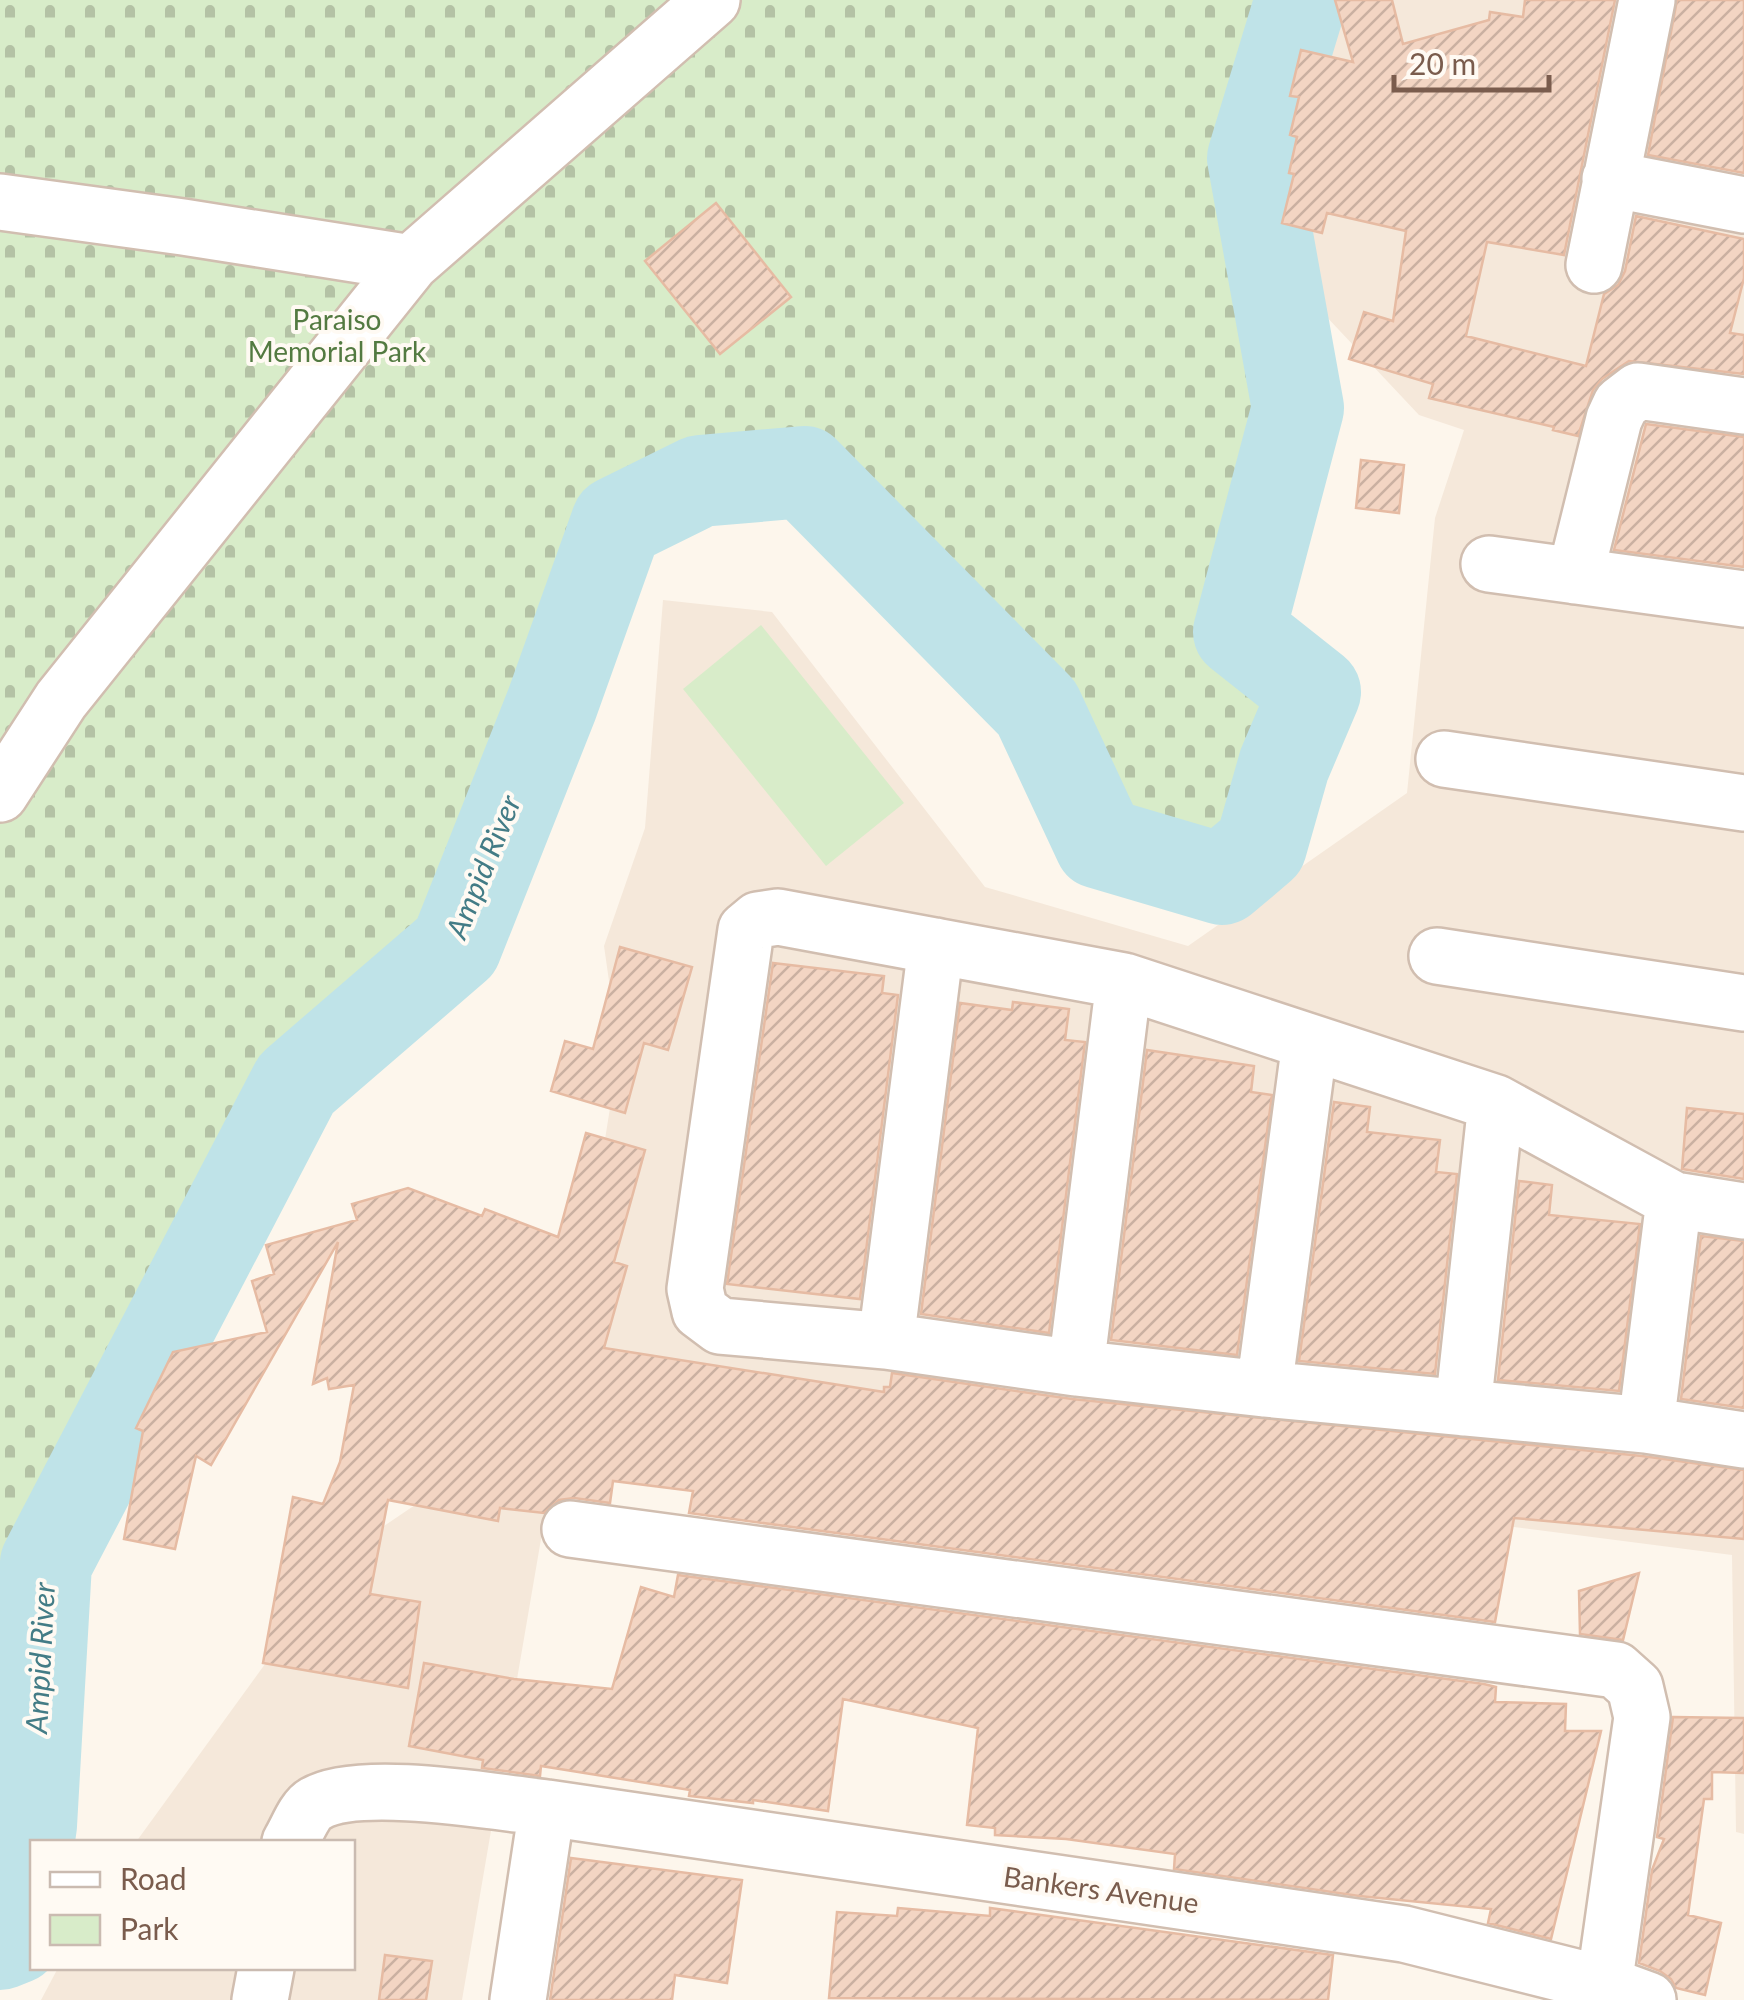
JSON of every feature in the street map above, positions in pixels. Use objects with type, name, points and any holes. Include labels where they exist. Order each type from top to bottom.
[{"type":"street","points":[[0,794],[61,700],[411,263],[712,0]]},
{"type":"street","points":[[1594,265],[1646,0]]},
{"type":"street","points":[[1610,179],[1744,205]]},
{"type":"street","points":[[0,202],[411,263]]},
{"type":"street","points":[[1575,576],[1621,404],[1638,391],[1744,406]]},
{"type":"street","points":[[1489,564],[1744,599]]},
{"type":"street","points":[[1444,759],[1744,802]]},
{"type":"street","points":[[1744,1211],[1674,1200],[1496,1103],[1124,981],[778,917],[758,920],[746,930],[695,1290],[700,1312],[720,1326],[886,1341],[1264,1389],[1646,1425],[1744,1440]]},
{"type":"street","points":[[886,1341],[936,946]]},
{"type":"street","points":[[1437,956],[1744,1003]]},
{"type":"street","points":[[1076,1368],[1124,981]]},
{"type":"street","points":[[1264,1389],[1310,1042]]},
{"type":"street","points":[[1463,1408],[1496,1103]]},
{"type":"street","points":[[1646,1425],[1674,1200]]},
{"type":"street","points":[[570,1529],[1616,1670],[1635,1687],[1642,1717],[1619,1995]]},
{"type":"street","name":"Bankers Avenue","points":[[291,1840],[312,1805],[336,1796],[406,1792],[547,1808],[1404,1934],[1619,1995]]},
{"type":"street","points":[[518,2000],[547,1808]]},
{"type":"street","points":[[260,2000],[266,1970]]},
{"type":"shaded area","points":[[1319,0],[1744,0],[1744,1834],[1736,1832],[1732,1555],[564,1405],[462,2000],[41,2000],[57,1970],[355,1970],[355,1840],[137,1840],[347,1551],[563,1405],[619,1051],[604,946],[645,828],[663,600],[772,612],[985,887],[1188,946],[1407,793],[1435,518],[1464,430],[1419,415],[1275,262]]},
{"type":"green space","name":"Paraiso Memorial Park","points":[[0,0],[1301,0],[1253,158],[1298,408],[1239,632],[1315,692],[1284,765],[1261,846],[1222,879],[1100,843],[1036,708],[804,472],[700,481],[618,522],[552,704],[456,946],[296,1084],[46,1563],[31,1825],[15,1938],[0,1944]]},
{"type":"green space","points":[[761,625],[904,803],[826,866],[683,689]]},
{"type":"building","points":[[1335,0],[1392,0],[1403,44],[1489,20],[1490,12],[1523,17],[1525,0],[1615,0],[1564,255],[1487,242],[1466,336],[1586,366],[1604,294],[1618,285],[1625,271],[1636,216],[1744,239],[1744,278],[1730,333],[1744,335],[1744,374],[1629,361],[1593,390],[1578,436],[1429,398],[1433,384],[1349,359],[1364,312],[1393,321],[1406,231],[1327,213],[1322,233],[1282,223],[1294,174],[1289,173],[1297,137],[1290,135],[1299,97],[1290,96],[1301,50],[1353,62]]},
{"type":"building","points":[[1677,0],[1744,0],[1744,173],[1648,155]]},
{"type":"building","points":[[716,203],[791,297],[720,354],[645,261]]},
{"type":"building","points":[[1646,424],[1744,437],[1744,567],[1614,550]]},
{"type":"building","points":[[1361,460],[1404,465],[1399,513],[1356,508]]},
{"type":"building","points":[[620,947],[692,967],[668,1050],[644,1043],[625,1113],[551,1091],[565,1041],[593,1049]]},
{"type":"building","points":[[773,963],[884,976],[882,993],[898,995],[860,1299],[727,1284]]},
{"type":"building","points":[[1013,1002],[1069,1009],[1065,1040],[1085,1042],[1049,1333],[921,1314],[960,1003],[1012,1010]]},
{"type":"building","points":[[1147,1050],[1254,1066],[1251,1092],[1272,1095],[1237,1355],[1111,1340]]},
{"type":"building","points":[[1334,1102],[1370,1107],[1367,1132],[1440,1140],[1436,1172],[1457,1174],[1435,1374],[1299,1361]]},
{"type":"building","points":[[1687,1108],[1744,1114],[1744,1179],[1682,1169]]},
{"type":"building","points":[[586,1133],[645,1150],[614,1262],[627,1266],[604,1348],[884,1392],[884,1387],[890,1387],[892,1373],[1072,1399],[1642,1456],[1744,1470],[1744,1539],[1514,1518],[1495,1622],[689,1513],[693,1491],[613,1481],[610,1503],[559,1500],[544,1513],[500,1508],[498,1521],[388,1500],[370,1594],[420,1602],[408,1688],[263,1663],[293,1497],[323,1504],[340,1462],[354,1385],[329,1389],[327,1378],[313,1384],[338,1242],[211,1465],[196,1456],[175,1549],[124,1539],[143,1431],[136,1428],[173,1352],[267,1332],[252,1281],[274,1274],[266,1245],[357,1220],[352,1204],[408,1188],[482,1216],[485,1209],[558,1237]]},
{"type":"building","points":[[1519,1181],[1552,1185],[1549,1215],[1640,1224],[1619,1391],[1498,1380]]},
{"type":"building","points":[[1701,1236],[1744,1241],[1744,1408],[1681,1399]]},
{"type":"building","points":[[1639,1573],[1623,1640],[1580,1634],[1579,1591]]},
{"type":"building","points":[[678,1575],[1484,1684],[1496,1687],[1495,1702],[1566,1704],[1565,1731],[1601,1731],[1551,1939],[1488,1923],[1491,1909],[1359,1896],[1174,1869],[1175,1854],[1066,1839],[995,1835],[995,1828],[967,1825],[978,1728],[843,1699],[828,1811],[689,1796],[690,1790],[541,1766],[540,1776],[482,1768],[483,1760],[409,1746],[424,1663],[514,1679],[612,1689],[641,1587],[674,1597]]},
{"type":"building","points":[[1673,1717],[1744,1718],[1744,1773],[1712,1772],[1712,1799],[1704,1799],[1688,1915],[1721,1923],[1705,1995],[1676,1988],[1660,1971],[1639,1963],[1652,1870],[1664,1839],[1657,1837]]},
{"type":"building","points":[[571,1858],[742,1880],[727,1983],[675,1975],[672,2000],[550,2000]]},
{"type":"building","points":[[898,1908],[990,1916],[990,1908],[1333,1955],[1328,2000],[829,1998],[837,1912],[897,1916]]},
{"type":"building","points":[[385,1955],[432,1961],[426,2000],[379,2000]]},
{"type":"waterway","name":"Ampid River","points":[[0,1944],[15,1938],[31,1825],[46,1563],[296,1084],[456,946],[552,704],[617,522],[700,481],[804,472],[1037,708],[1100,843],[1222,879],[1261,846],[1284,765],[1315,692],[1239,632],[1298,408],[1253,158],[1301,0]]}]
